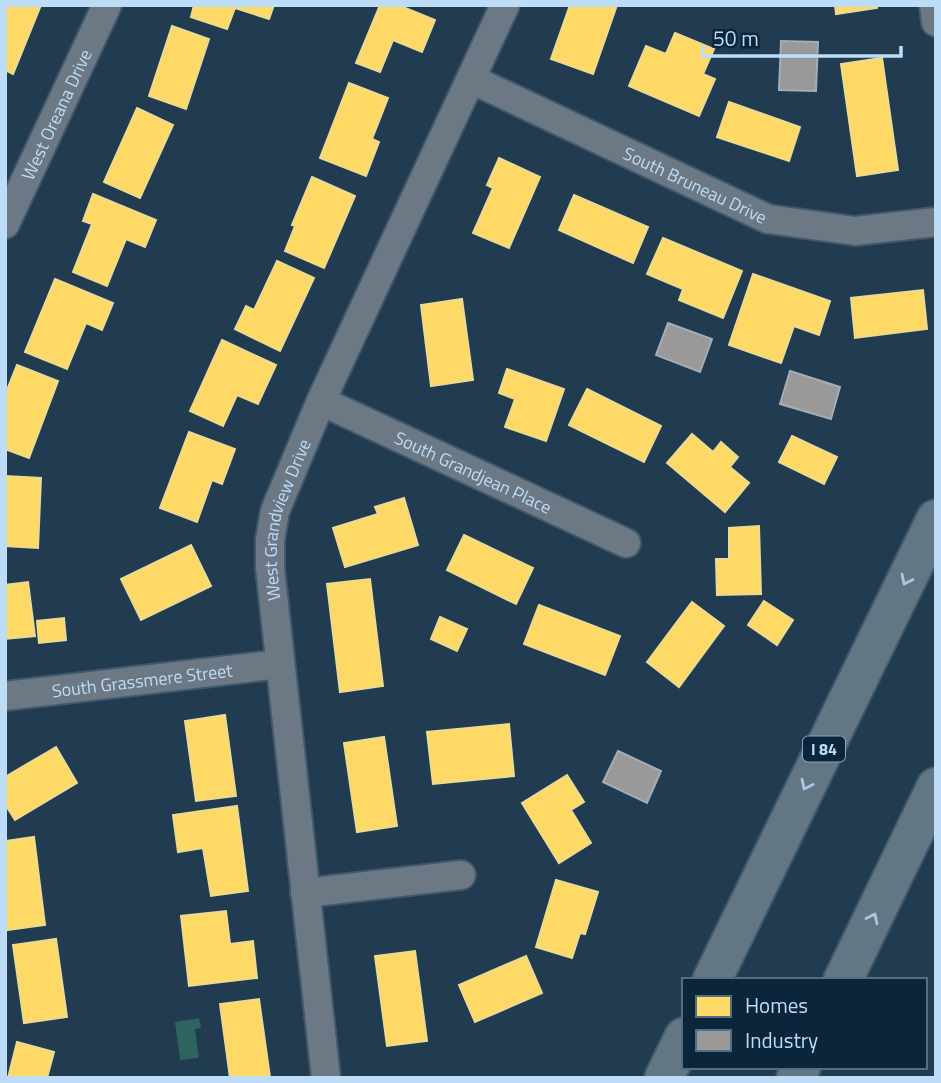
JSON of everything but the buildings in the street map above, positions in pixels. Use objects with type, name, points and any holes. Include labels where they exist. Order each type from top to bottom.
[{"type":"highway","name":"I 84","points":[[713,978],[936,519]]},
{"type":"highway","points":[[844,978],[936,788]]},
{"type":"highway","points":[[664,1078],[682,1041]]},
{"type":"street","name":"West Oreana Drive","points":[[5,224],[107,5]]},
{"type":"street","name":"West Grandview Drive","points":[[326,1078],[270,568],[270,540],[275,511],[321,401],[505,5]]},
{"type":"street","points":[[934,5],[936,22]]},
{"type":"street","name":"South Bruneau Drive","points":[[471,79],[768,219],[855,231],[936,222]]},
{"type":"street","name":"South Grandjean Place","points":[[321,401],[626,543]]},
{"type":"street","name":"South Grassmere Street","points":[[5,696],[280,664]]},
{"type":"street","points":[[305,893],[461,875]]},
{"type":"shaded area","points":[[199,1018],[201,1028],[195,1029],[199,1058],[180,1060],[175,1022]]}]
